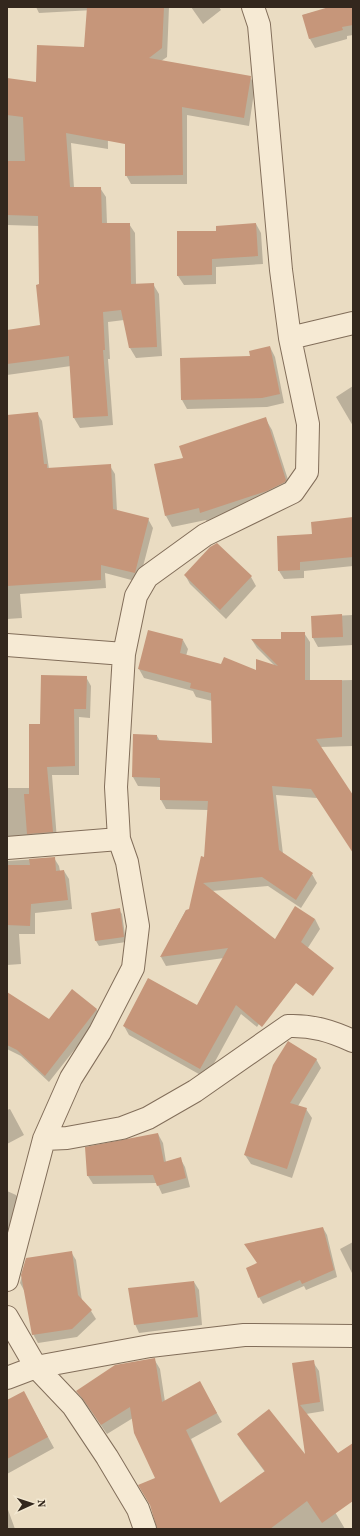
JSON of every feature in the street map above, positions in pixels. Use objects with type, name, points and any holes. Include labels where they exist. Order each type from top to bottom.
[{"type":"street","points":[[7,1280],[44,1139],[71,1078],[100,1032],[133,968],[138,926],[127,862],[119,839],[116,787],[124,654],[136,596],[147,577],[205,535],[293,492],[307,472],[308,424],[290,338],[281,270],[258,25],[253,7]]},
{"type":"street","points":[[290,338],[353,323]]},
{"type":"street","points":[[7,645],[124,654]]},
{"type":"street","points":[[7,848],[119,839]]},
{"type":"street","points":[[44,1139],[67,1138],[122,1128],[148,1118],[195,1091],[288,1026],[301,1025],[324,1029],[353,1040]]},
{"type":"street","points":[[7,1317],[36,1367],[72,1406],[107,1457],[138,1509],[145,1529]]},
{"type":"street","points":[[7,1378],[36,1367],[150,1346],[244,1335],[353,1336]]},
{"type":"building","points":[[87,7],[164,7],[162,48],[149,58],[251,76],[244,118],[182,107],[183,175],[125,176],[125,144],[66,133],[70,187],[101,187],[102,223],[130,223],[131,284],[154,283],[157,347],[129,348],[121,310],[103,312],[105,350],[103,350],[108,416],[73,418],[69,356],[7,364],[7,330],[40,325],[36,285],[39,284],[38,216],[7,215],[7,161],[25,161],[23,117],[7,115],[7,78],[36,82],[37,45],[84,47]]},
{"type":"building","points":[[329,7],[353,7],[353,25],[342,27],[343,30],[309,39],[302,15]]},
{"type":"building","points":[[256,223],[258,256],[212,259],[212,275],[177,276],[177,231],[216,231],[216,226]]},
{"type":"building","points":[[270,346],[280,394],[262,398],[181,400],[180,358],[250,356],[249,351]]},
{"type":"building","points":[[38,412],[44,464],[47,464],[47,468],[111,464],[113,509],[149,518],[135,573],[101,565],[101,580],[7,586],[7,415]]},
{"type":"building","points":[[266,417],[286,480],[285,482],[267,491],[200,513],[199,508],[165,516],[154,464],[183,458],[179,446]]},
{"type":"building","points":[[353,517],[353,557],[300,562],[300,570],[278,571],[277,536],[312,534],[311,522]]},
{"type":"building","points":[[217,543],[252,576],[220,610],[184,575],[210,547]]},
{"type":"building","points":[[342,614],[343,637],[312,638],[311,616]]},
{"type":"building","points":[[148,630],[183,639],[180,653],[221,664],[224,657],[256,670],[256,659],[278,666],[251,639],[281,639],[281,632],[305,632],[305,680],[342,680],[342,737],[316,739],[353,795],[353,853],[311,789],[272,786],[279,850],[313,873],[296,900],[262,877],[203,883],[275,939],[295,906],[315,919],[301,942],[334,968],[313,996],[296,983],[262,1027],[236,1005],[200,1069],[123,1026],[148,978],[197,1005],[228,948],[160,957],[186,910],[189,909],[201,856],[204,857],[208,801],[160,800],[160,778],[132,777],[133,734],[157,735],[157,740],[212,743],[211,693],[190,688],[191,683],[138,669]]},
{"type":"building","points":[[41,675],[87,676],[86,709],[74,709],[75,766],[47,767],[53,832],[27,834],[24,794],[29,794],[29,724],[40,724]]},
{"type":"building","points":[[55,857],[56,871],[64,870],[68,900],[31,904],[30,926],[7,925],[7,865],[30,865],[29,859]]},
{"type":"building","points":[[120,908],[124,937],[95,941],[91,913]]},
{"type":"building","points":[[72,989],[97,1009],[45,1076],[17,1050],[7,1045],[7,992],[49,1019]]},
{"type":"building","points":[[288,1041],[317,1059],[290,1103],[307,1108],[287,1169],[244,1155],[273,1065]]},
{"type":"building","points":[[158,1133],[164,1162],[181,1157],[186,1178],[157,1186],[153,1175],[87,1176],[85,1147]]},
{"type":"building","points":[[323,1227],[334,1270],[302,1284],[300,1280],[258,1298],[246,1268],[257,1263],[244,1244]]},
{"type":"building","points":[[72,1251],[78,1295],[92,1310],[72,1329],[32,1335],[21,1275],[26,1258]]},
{"type":"building","points":[[194,1281],[198,1317],[134,1325],[128,1288]]},
{"type":"building","points":[[155,1358],[162,1402],[200,1381],[217,1413],[186,1430],[220,1503],[265,1471],[237,1434],[269,1409],[305,1454],[292,1363],[314,1360],[320,1402],[300,1405],[338,1453],[353,1443],[353,1501],[322,1523],[307,1501],[270,1529],[157,1529],[150,1505],[138,1485],[155,1478],[134,1433],[130,1407],[101,1425],[76,1391],[115,1365]]},
{"type":"building","points":[[24,1391],[48,1437],[7,1459],[7,1400]]}]
